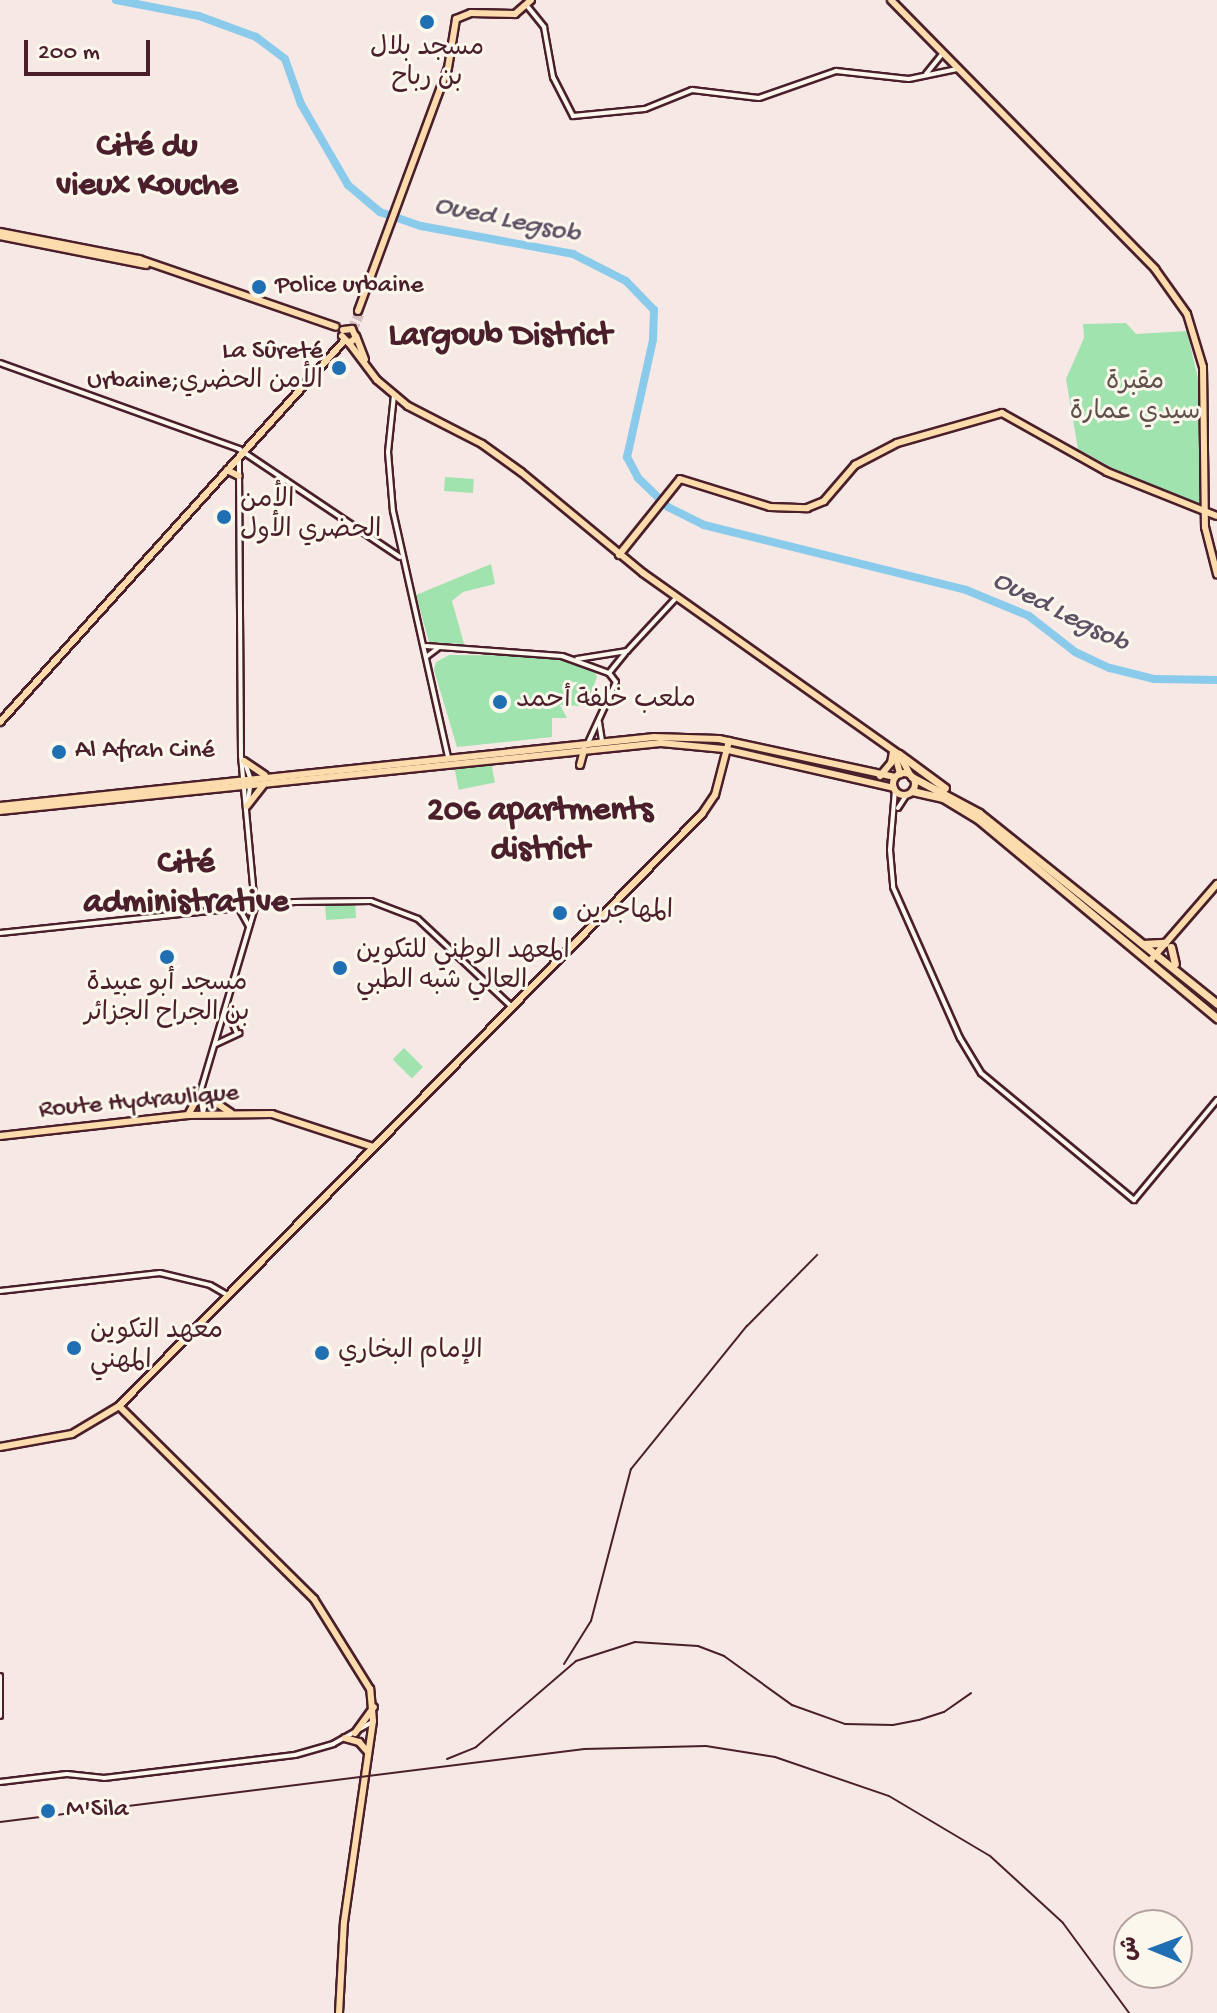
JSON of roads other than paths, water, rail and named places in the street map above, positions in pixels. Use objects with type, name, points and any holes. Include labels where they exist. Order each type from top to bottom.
[{"type":"highway","points":[[894,751],[1140,943],[1161,955],[1217,1004]]},
{"type":"highway","points":[[911,776],[959,799]]},
{"type":"highway","points":[[909,793],[943,798],[979,820],[1217,1018]]},
{"type":"highway","points":[[1140,943],[1169,943],[1177,970]]},
{"type":"main road","points":[[891,0],[1155,269],[1187,314],[1204,383],[1205,513],[1217,572]]},
{"type":"main road","points":[[361,310],[448,68],[456,19],[471,13],[515,14],[530,4]]},
{"type":"main road","points":[[0,234],[159,265],[347,333],[367,366],[394,395],[421,415],[489,448],[676,598],[894,751],[911,776],[909,793],[724,749],[661,743],[586,747],[0,808]]},
{"type":"main road","points":[[327,325],[347,333]]},
{"type":"main road","points":[[0,722],[347,333]]},
{"type":"main road","points":[[619,555],[666,494],[686,478],[770,507],[807,508],[824,501],[847,472],[872,455],[929,431],[1002,413],[1107,472],[1217,516]]},
{"type":"main road","points":[[227,470],[239,476]]},
{"type":"main road","points":[[586,747],[602,741],[654,737],[729,741],[880,776],[911,776]]},
{"type":"main road","points":[[0,1447],[72,1434],[119,1406],[510,1005],[702,814],[715,795],[724,749],[729,741]]},
{"type":"main road","points":[[580,765],[586,747]]},
{"type":"main road","points":[[894,751],[898,776],[894,789]]},
{"type":"main road","points":[[880,776],[890,766],[894,751]]},
{"type":"main road","points":[[242,759],[268,780]]},
{"type":"main road","points":[[246,809],[268,780]]},
{"type":"main road","points":[[1154,964],[1217,884]]},
{"type":"main road","points":[[1208,899],[1217,893]]},
{"type":"main road","points":[[188,1115],[203,1092],[231,1113]]},
{"type":"main road","name":"Route Hydraulique","points":[[0,1136],[231,1113],[285,1116],[373,1147]]},
{"type":"main road","points":[[119,1406],[314,1599],[358,1662],[374,1707],[344,1922],[339,2013]]},
{"type":"main road","points":[[355,1733],[374,1707]]},
{"type":"main road","points":[[345,1738],[359,1742],[368,1752]]},
{"type":"street","points":[[530,4],[544,27],[553,77],[573,116],[645,109],[702,89],[759,98],[836,71],[924,76],[960,69]]},
{"type":"street","points":[[924,76],[944,52]]},
{"type":"street","points":[[0,363],[242,454],[400,557]]},
{"type":"street","points":[[394,395],[388,474],[400,557],[425,645],[449,761]]},
{"type":"street","points":[[203,1114],[203,1092],[214,1045],[255,907],[242,759],[239,476],[242,454]]},
{"type":"street","points":[[609,673],[676,598]]},
{"type":"street","points":[[425,645],[574,659],[627,651]]},
{"type":"street","points":[[426,657],[438,648]]},
{"type":"street","points":[[574,659],[609,673],[616,682],[586,747]]},
{"type":"street","points":[[599,720],[602,741]]},
{"type":"street","points":[[894,789],[896,810],[890,850],[899,905],[964,1046],[996,1087],[1134,1200],[1217,1100]]},
{"type":"street","points":[[896,810],[909,793]]},
{"type":"street","points":[[0,933],[346,899],[391,905],[438,935],[510,1005]]},
{"type":"street","points":[[234,909],[244,914],[249,926]]},
{"type":"street","points":[[214,1045],[238,1033],[226,1008]]},
{"type":"street","points":[[0,1291],[160,1273],[210,1285],[227,1295]]},
{"type":"street","points":[[0,1676],[0,1716]]},
{"type":"street","points":[[0,1782],[67,1774],[104,1778],[302,1753],[345,1738],[373,1721]]},
{"type":"waterway","name":"Oued Legsob","points":[[116,0],[199,16],[256,37],[285,59],[301,104],[348,185],[380,212],[421,226],[573,254],[626,281],[654,310],[653,340],[627,457],[638,478],[668,507],[704,525],[966,590],[1029,616],[1075,652],[1110,668],[1154,679],[1217,680]]},
{"type":"tunnel","points":[[351,327],[358,311]]},
{"type":"tunnel","points":[[355,329],[362,313]]},
{"type":"railway","points":[[564,1664],[591,1621],[631,1469],[747,1326],[817,1255]]},
{"type":"railway","points":[[447,1759],[476,1747],[576,1661],[635,1642],[698,1646],[724,1656],[792,1705],[845,1724],[893,1725],[919,1720],[944,1712],[971,1693]]},
{"type":"railway","points":[[0,1822],[584,1749],[706,1746],[775,1757],[889,1796],[990,1856],[1063,1923],[1129,2013]]},
{"type":"place","name":"مسجد بلال بن رباح","points":[[427,22]]},
{"type":"place","name":"Police urbaine","points":[[259,287]]},
{"type":"place","name":"La Sûreté Urbaine;الأمن الحضري","points":[[339,368]]},
{"type":"place","name":"الأمن الحضري الأول","points":[[224,517]]},
{"type":"place","name":"ملعب خلفة أحمد","points":[[500,702]]},
{"type":"place","name":"Al Afrah Ciné","points":[[59,752]]},
{"type":"place","name":"المهاجرين","points":[[560,913]]},
{"type":"place","name":"مسجد أبو عبيدة بن الجراح الجزائر","points":[[167,957]]},
{"type":"place","name":"المعهد الوطني للتكوين العالي شبه الطبي","points":[[340,968]]},
{"type":"place","name":"معهد التكوين المهني","points":[[74,1348]]},
{"type":"place","name":"الإمام البخاري","points":[[322,1353]]},
{"type":"place","name":"M'Sila","points":[[48,1811]]},
{"type":"district","name":"Cité du vieux Kouche","points":[[147,168]]},
{"type":"district","name":"Largoub District","points":[[500,338]]},
{"type":"district","name":"206 apartments district","points":[[540,832]]},
{"type":"district","name":"Cité administrative","points":[[186,884]]},
{"type":"park label","name":"مقبرة سيدي عمارة","points":[[1135,399]]}]
